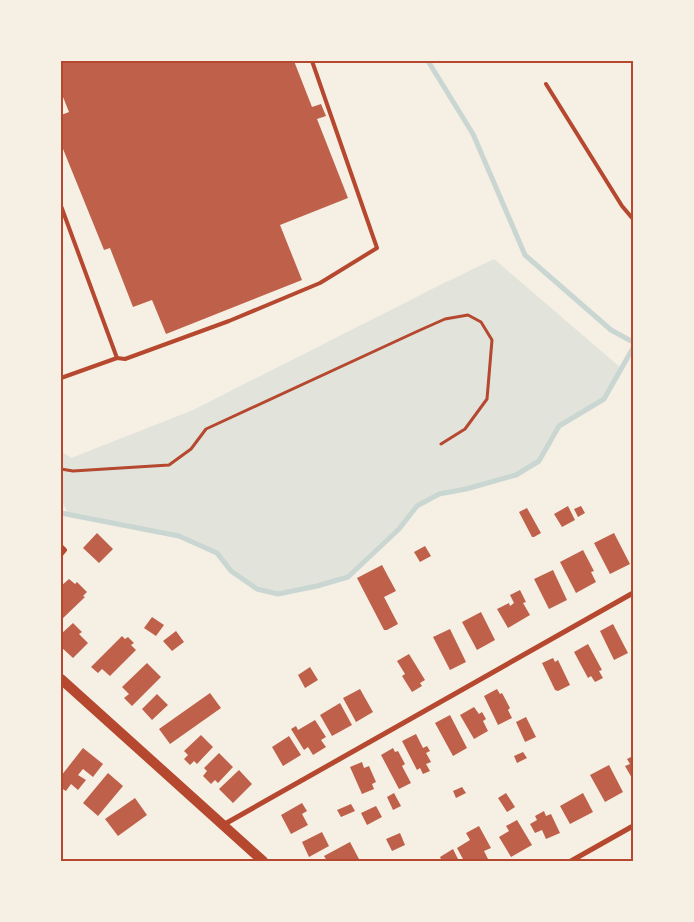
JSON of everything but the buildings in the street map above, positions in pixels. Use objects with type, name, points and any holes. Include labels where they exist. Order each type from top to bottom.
[{"type":"main road","points":[[62,680],[263,861]]},
{"type":"street","points":[[224,825],[633,593]]},
{"type":"street","points":[[571,861],[633,826]]},
{"type":"lane","points":[[61,378],[117,358],[126,359],[229,321],[320,283],[377,248],[312,61]]},
{"type":"lane","points":[[546,84],[622,206],[633,219]]},
{"type":"lane","points":[[61,206],[117,358]]},
{"type":"lane","points":[[61,546],[65,550],[61,555]]},
{"type":"path","points":[[61,469],[73,471],[169,465],[190,449],[206,429],[445,319],[468,315],[481,322],[492,340],[487,399],[465,429],[441,444]]},
{"type":"shaded area","points":[[494,259],[621,368],[604,399],[559,426],[539,461],[516,475],[466,489],[439,494],[417,506],[399,529],[348,577],[278,594],[257,589],[231,571],[217,553],[179,536],[68,514],[61,499],[61,451],[71,458],[193,410]]},
{"type":"waterway","points":[[428,61],[473,134],[525,255],[611,330],[633,342]]},
{"type":"waterway","points":[[61,513],[179,536],[217,553],[231,571],[257,589],[278,594],[317,586],[348,577],[399,529],[417,506],[439,494],[466,489],[516,475],[539,461],[559,426],[604,399],[633,348]]}]
